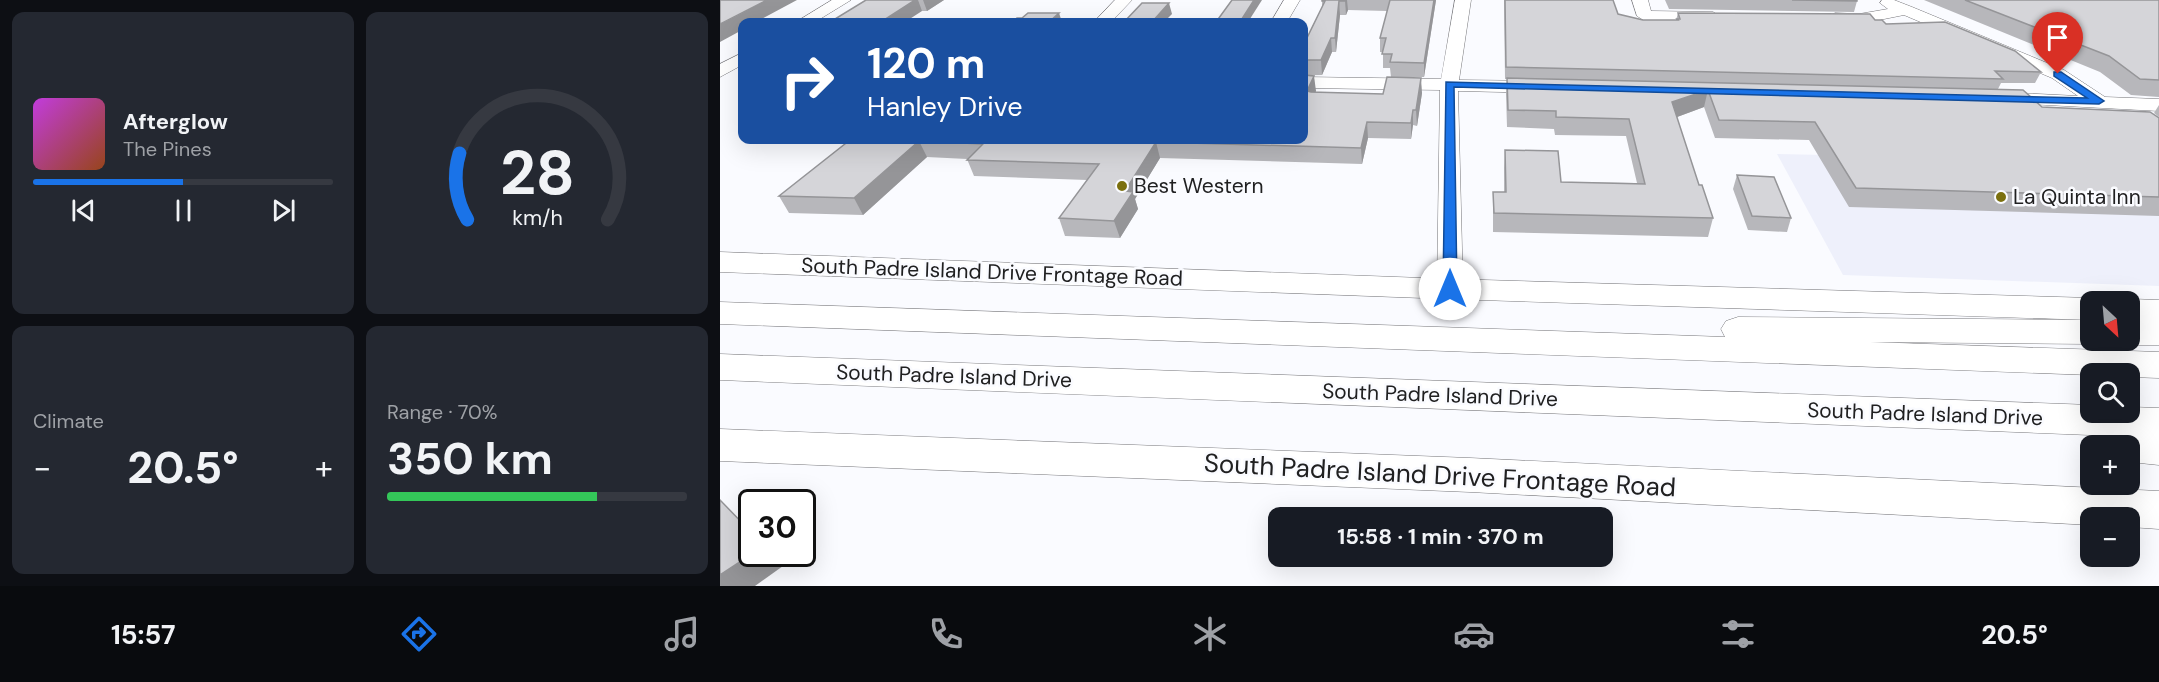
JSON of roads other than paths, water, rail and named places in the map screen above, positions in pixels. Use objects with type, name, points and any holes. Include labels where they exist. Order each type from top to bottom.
[{"type":"main road","name":"South Padre Island Drive Frontage Road","points":[[720,262],[1450,289],[2080,309]]},
{"type":"main road","points":[[2140,310],[2159,311]]},
{"type":"main road","points":[[720,313],[2159,365]]},
{"type":"main road","points":[[1636,347],[1720,328],[2080,332]]},
{"type":"main road","points":[[2140,333],[2159,333]]},
{"type":"main road","name":"South Padre Island Drive","points":[[720,367],[2159,423]]},
{"type":"main road","points":[[1839,411],[2080,441]]},
{"type":"main road","name":"South Padre Island Drive Frontage Road","points":[[720,445],[1470,475],[2159,510]]},
{"type":"main road","points":[[2140,447],[2159,449]]},
{"type":"street","points":[[811,18],[843,0]]},
{"type":"street","points":[[1106,18],[1124,0]]},
{"type":"street","points":[[1281,18],[1292,0]]},
{"type":"street","points":[[1450,289],[1449,84],[1462,0]]},
{"type":"street","points":[[1640,0],[1645,16],[1728,17]]},
{"type":"street","points":[[1882,0],[2058,74],[2099,101]]},
{"type":"street","points":[[1823,18],[1859,19],[1905,10]]},
{"type":"street","points":[[720,72],[738,61]]},
{"type":"street","points":[[1308,82],[1556,87]]},
{"type":"street","points":[[1981,98],[2159,105]]},
{"type":"place","name":"Best Western","points":[[1122,186]]},
{"type":"place","name":"La Quinta Inn","points":[[2001,197]]}]
